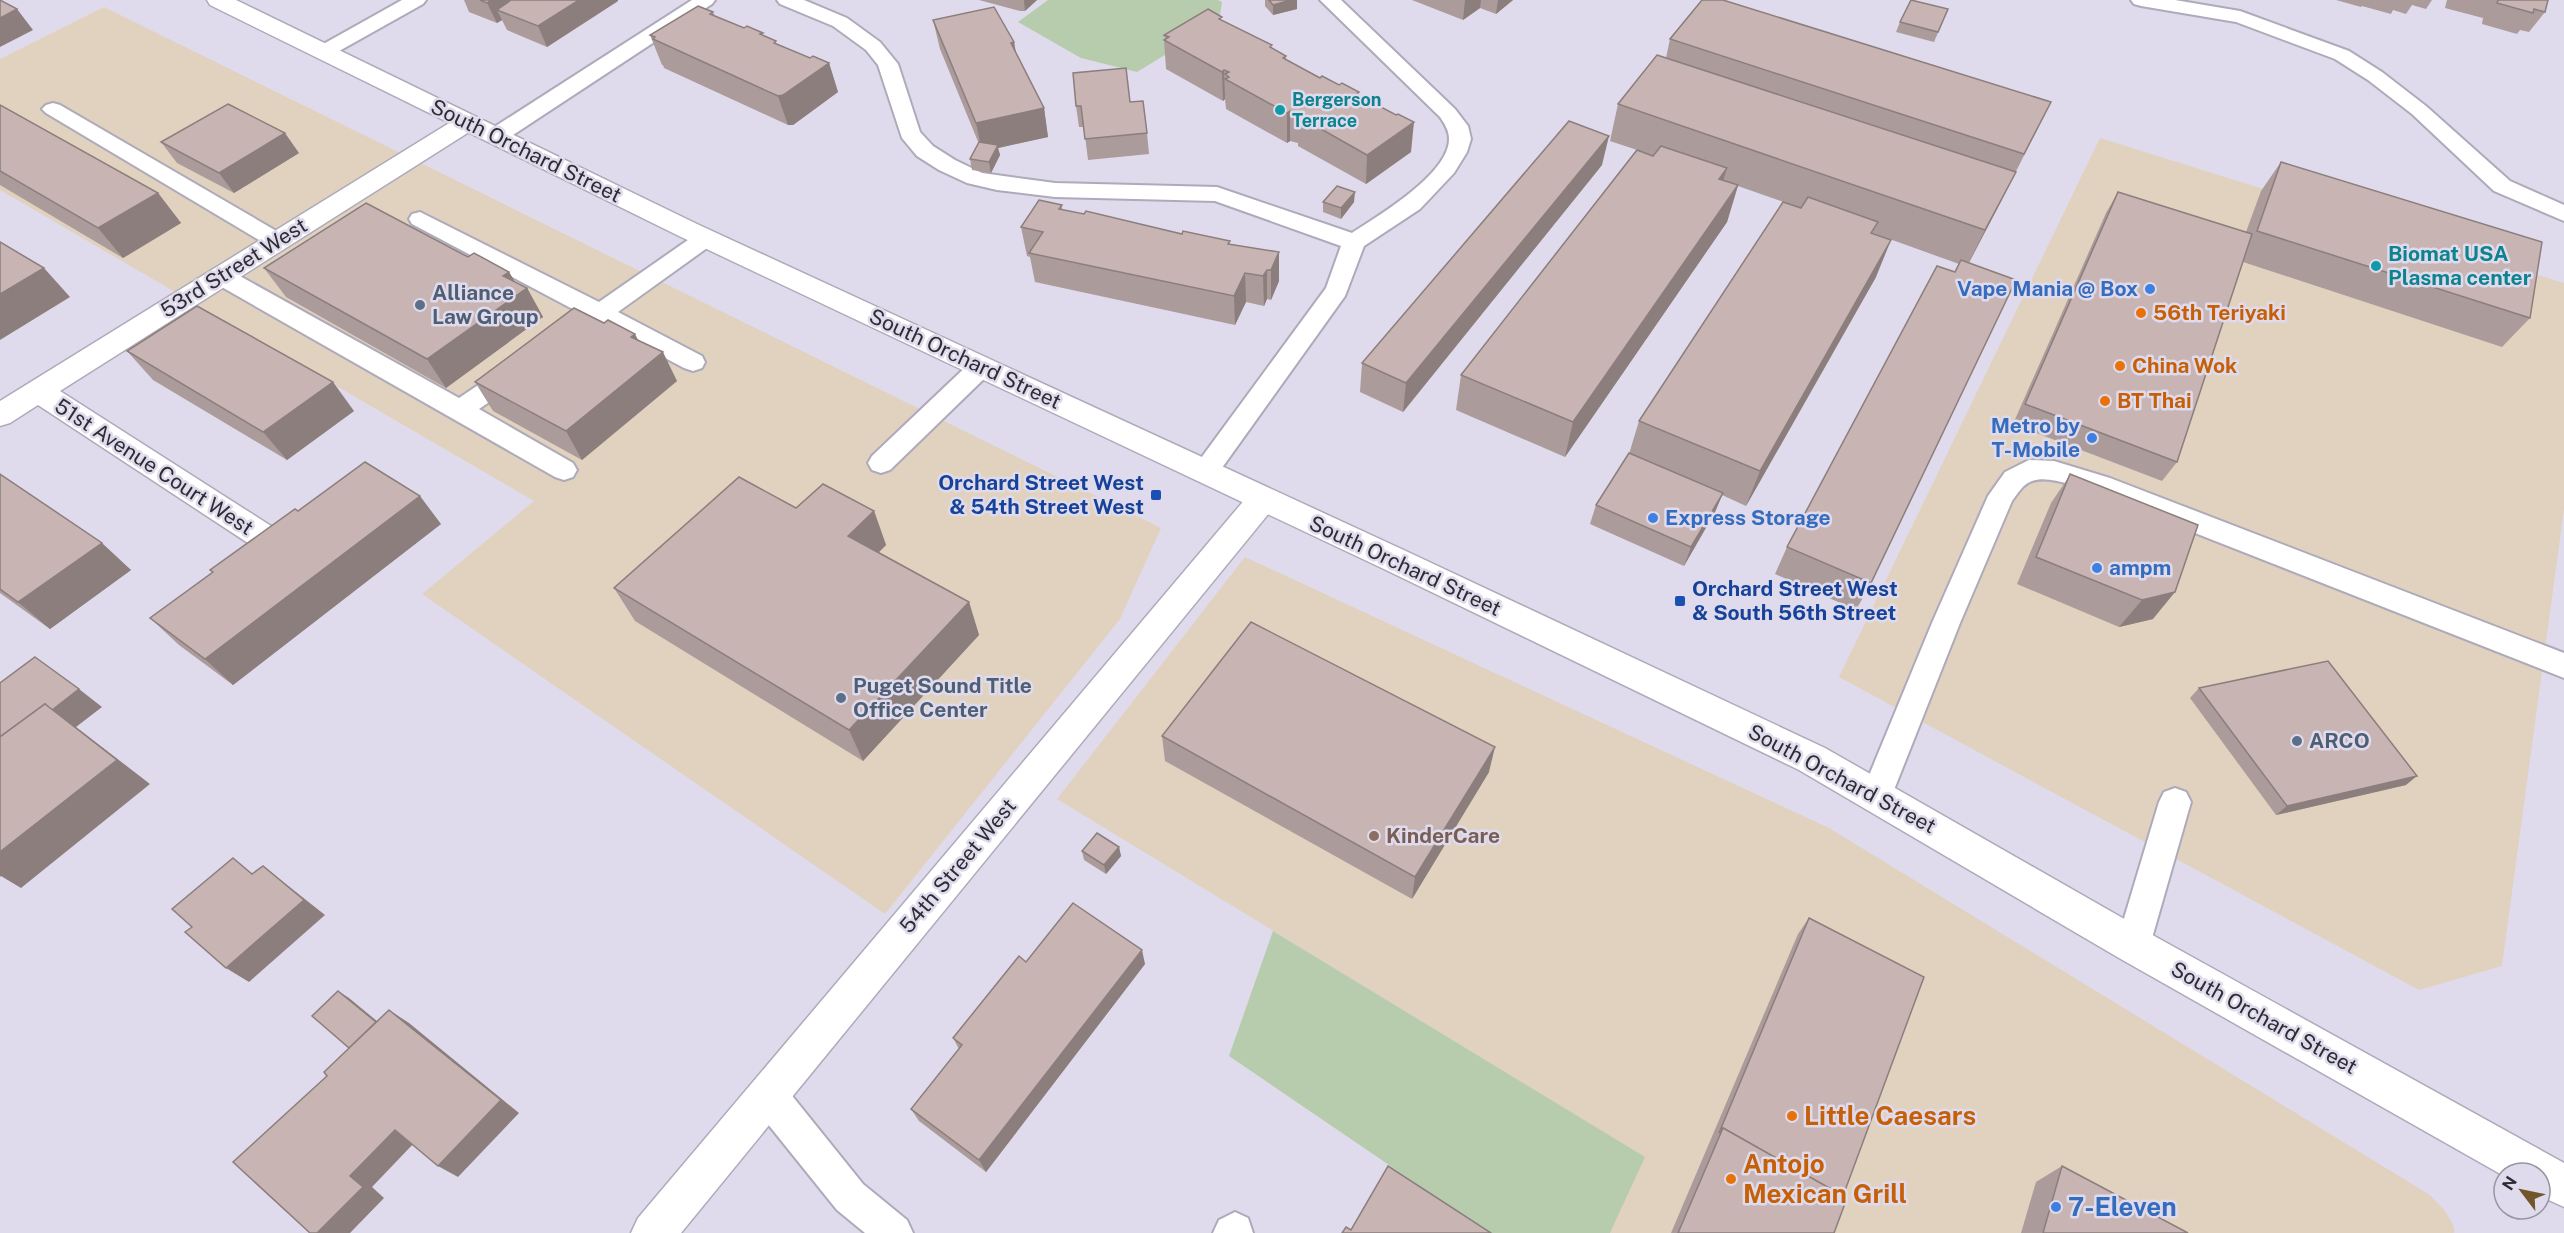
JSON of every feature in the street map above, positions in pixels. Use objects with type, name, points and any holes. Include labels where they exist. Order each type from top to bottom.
[{"type":"main road","name":"South Orchard Street","points":[[218,0],[705,238],[1812,759],[2133,945],[2564,1186]]},
{"type":"main road","name":"53rd Street West","points":[[0,415],[468,122]]},
{"type":"main road","name":"51st Avenue Court West","points":[[38,391],[271,542]]},
{"type":"main road","name":"54th Street West","points":[[653,1233],[1263,499]]},
{"type":"lane","points":[[325,51],[416,0]]},
{"type":"lane","points":[[496,136],[705,0]]},
{"type":"lane","points":[[787,0],[840,22],[873,46],[888,64],[910,134],[925,151],[947,165],[975,178],[1055,190],[1217,194],[1354,242]]},
{"type":"lane","points":[[1205,472],[1337,290],[1354,242],[1412,204],[1443,172],[1456,152],[1460,139],[1457,126],[1448,113],[1330,0]]},
{"type":"lane","points":[[2141,0],[2240,17],[2342,55],[2375,76],[2419,110],[2502,186],[2564,214]]},
{"type":"lane","points":[[53,109],[277,242]]},
{"type":"lane","points":[[420,219],[693,362]]},
{"type":"lane","points":[[460,410],[600,314],[705,238]]},
{"type":"lane","points":[[221,276],[564,470]]},
{"type":"lane","points":[[881,463],[981,367]]},
{"type":"lane","points":[[1877,795],[1992,515],[2001,496],[2014,479],[2029,470],[2054,471],[2100,485],[2564,666]]},
{"type":"lane","points":[[2133,945],[2175,802]]},
{"type":"lane","points":[[768,1095],[850,1197],[894,1233]]},
{"type":"shaded area","points":[[104,7],[1161,528],[1120,619],[885,914],[422,594],[534,501],[0,190],[0,59]]},
{"type":"shaded area","points":[[2100,138],[2564,283],[2564,509],[2502,966],[2419,990],[1839,677]]},
{"type":"shaded area","points":[[1245,557],[1829,828],[2430,1195],[2445,1211],[2454,1227],[2454,1233],[1610,1233],[1644,1157],[1057,799]]},
{"type":"green space","points":[[1048,0],[1218,0],[1222,2],[1219,22],[1137,72],[1081,58],[1018,22]]},
{"type":"green space","points":[[1273,931],[1645,1157],[1610,1233],[1489,1233],[1229,1056]]},
{"type":"building","points":[[0,0],[17,9],[0,18]]},
{"type":"building","points":[[511,0],[579,0],[538,26],[497,10]]},
{"type":"building","points":[[1269,0],[1291,0],[1273,5]]},
{"type":"building","points":[[1702,0],[1723,0],[2051,102],[2024,154],[1670,39]]},
{"type":"building","points":[[1911,0],[1948,9],[1938,32],[1900,22]]},
{"type":"building","points":[[2498,0],[2548,0],[2545,12],[2534,9],[2533,13],[2497,3]]},
{"type":"building","points":[[698,6],[713,12],[710,14],[763,33],[760,34],[776,41],[774,43],[829,63],[783,95],[778,96],[653,39],[655,37],[650,35]]},
{"type":"building","points":[[994,7],[1014,42],[1011,43],[1044,108],[976,123],[933,20]]},
{"type":"building","points":[[1208,9],[1222,17],[1219,19],[1272,45],[1270,47],[1286,56],[1283,58],[1320,78],[1322,76],[1339,85],[1342,83],[1359,92],[1356,94],[1414,122],[1367,155],[1298,116],[1301,114],[1290,111],[1287,113],[1225,79],[1229,77],[1225,74],[1229,72],[1224,70],[1222,72],[1164,40],[1169,37],[1164,35]]},
{"type":"building","points":[[1657,55],[2016,172],[1985,230],[1618,104]]},
{"type":"building","points":[[1126,68],[1130,102],[1143,101],[1147,133],[1085,139],[1081,106],[1076,106],[1073,73]]},
{"type":"building","points":[[228,104],[285,133],[219,173],[161,142]]},
{"type":"building","points":[[0,105],[158,193],[98,228],[0,171]]},
{"type":"building","points":[[1569,121],[1609,136],[1406,383],[1362,363]]},
{"type":"building","points":[[979,142],[998,145],[989,162],[970,159]]},
{"type":"building","points":[[1661,146],[1727,168],[1719,179],[1738,185],[1573,422],[1461,375],[1637,150],[1653,156]]},
{"type":"building","points":[[2281,162],[2542,242],[2530,318],[2257,231]]},
{"type":"building","points":[[1337,186],[1355,192],[1341,208],[1323,202]]},
{"type":"building","points":[[2118,192],[2252,234],[2177,462],[2025,404]]},
{"type":"building","points":[[1808,197],[1878,222],[1871,233],[1891,240],[1760,471],[1639,421],[1783,202],[1801,208]]},
{"type":"building","points":[[1039,200],[1062,205],[1059,209],[1084,214],[1086,211],[1182,234],[1183,231],[1230,241],[1228,244],[1279,252],[1271,270],[1267,270],[1263,276],[1245,273],[1234,296],[1029,253],[1043,232],[1021,227]]},
{"type":"building","points":[[366,203],[468,257],[474,253],[509,272],[503,276],[527,288],[427,359],[264,268]]},
{"type":"building","points":[[0,242],[44,268],[0,294]]},
{"type":"building","points":[[1961,260],[2016,280],[1871,583],[1787,547],[1937,266],[1955,272]]},
{"type":"building","points":[[197,306],[333,382],[263,432],[127,351]]},
{"type":"building","points":[[574,308],[604,323],[608,320],[635,334],[631,337],[663,352],[566,431],[475,382]]},
{"type":"building","name":"Express Storage","points":[[1629,453],[1723,493],[1691,547],[1596,505]]},
{"type":"building","points":[[365,462],[420,496],[205,659],[150,618],[213,572],[210,570],[295,509],[298,511]]},
{"type":"building","points":[[0,474],[102,543],[18,602],[0,589]]},
{"type":"building","points":[[2070,474],[2198,525],[2175,592],[2142,600],[2036,557]]},
{"type":"building","name":"Puget Sound Title Office Center","points":[[739,477],[796,508],[823,484],[874,511],[848,536],[969,602],[849,730],[614,588]]},
{"type":"building","name":"KinderCare","points":[[1251,622],[1495,747],[1415,877],[1162,736]]},
{"type":"building","points":[[35,657],[79,689],[52,710],[45,704],[0,737],[0,683]]},
{"type":"building","name":"ARCO","points":[[2328,661],[2417,776],[2287,806],[2199,688]]},
{"type":"building","points":[[45,704],[117,760],[0,852],[0,737]]},
{"type":"building","points":[[1097,833],[1119,847],[1104,865],[1082,851]]},
{"type":"building","points":[[233,858],[252,874],[263,866],[304,900],[226,968],[185,932],[192,927],[172,909]]},
{"type":"building","points":[[1073,903],[1142,950],[979,1160],[911,1109],[962,1045],[953,1038],[1019,956],[1026,962]]},
{"type":"building","points":[[1809,918],[1924,977],[1843,1196],[1723,1128],[1719,1133]]},
{"type":"building","points":[[338,991],[376,1022],[349,1048],[312,1016]]},
{"type":"building","points":[[389,1010],[501,1100],[438,1166],[395,1130],[350,1176],[363,1187],[317,1233],[310,1233],[233,1162],[327,1076],[324,1072]]},
{"type":"building","name":"Antojo Mexican Grill","points":[[1723,1128],[1847,1198],[1834,1233],[1678,1233]]},
{"type":"building","points":[[1388,1166],[1491,1233],[1342,1233],[1346,1227],[1351,1230]]},
{"type":"building","points":[[2062,1166],[2188,1233],[2043,1233]]},
{"type":"place","name":"Bergerson Terrace","points":[[1280,110]]},
{"type":"place","name":"Biomat USA Plasma center","points":[[2376,266]]},
{"type":"place","name":"Vape Mania @ Box","points":[[2150,289]]},
{"type":"place","name":"Alliance Law Group","points":[[420,305]]},
{"type":"place","name":"56th Teriyaki","points":[[2141,313]]},
{"type":"place","name":"China Wok","points":[[2120,366]]},
{"type":"place","name":"BT Thai","points":[[2105,401]]},
{"type":"place","name":"Metro by T-Mobile","points":[[2092,438]]},
{"type":"place","name":"Orchard Street West & 54th Street West","points":[[1156,495]]},
{"type":"place","name":"Express Storage","points":[[1653,518]]},
{"type":"place","name":"ampm","points":[[2097,568]]},
{"type":"place","name":"Orchard Street West & South 56th Street","points":[[1680,601]]},
{"type":"place","name":"Puget Sound Title Office Center","points":[[841,698]]},
{"type":"place","name":"ARCO","points":[[2297,741]]},
{"type":"place","name":"KinderCare","points":[[1374,836]]},
{"type":"place","name":"Little Caesars","points":[[1792,1116]]},
{"type":"place","name":"Antojo Mexican Grill","points":[[1731,1179]]},
{"type":"place","name":"7-Eleven","points":[[2056,1207]]}]
